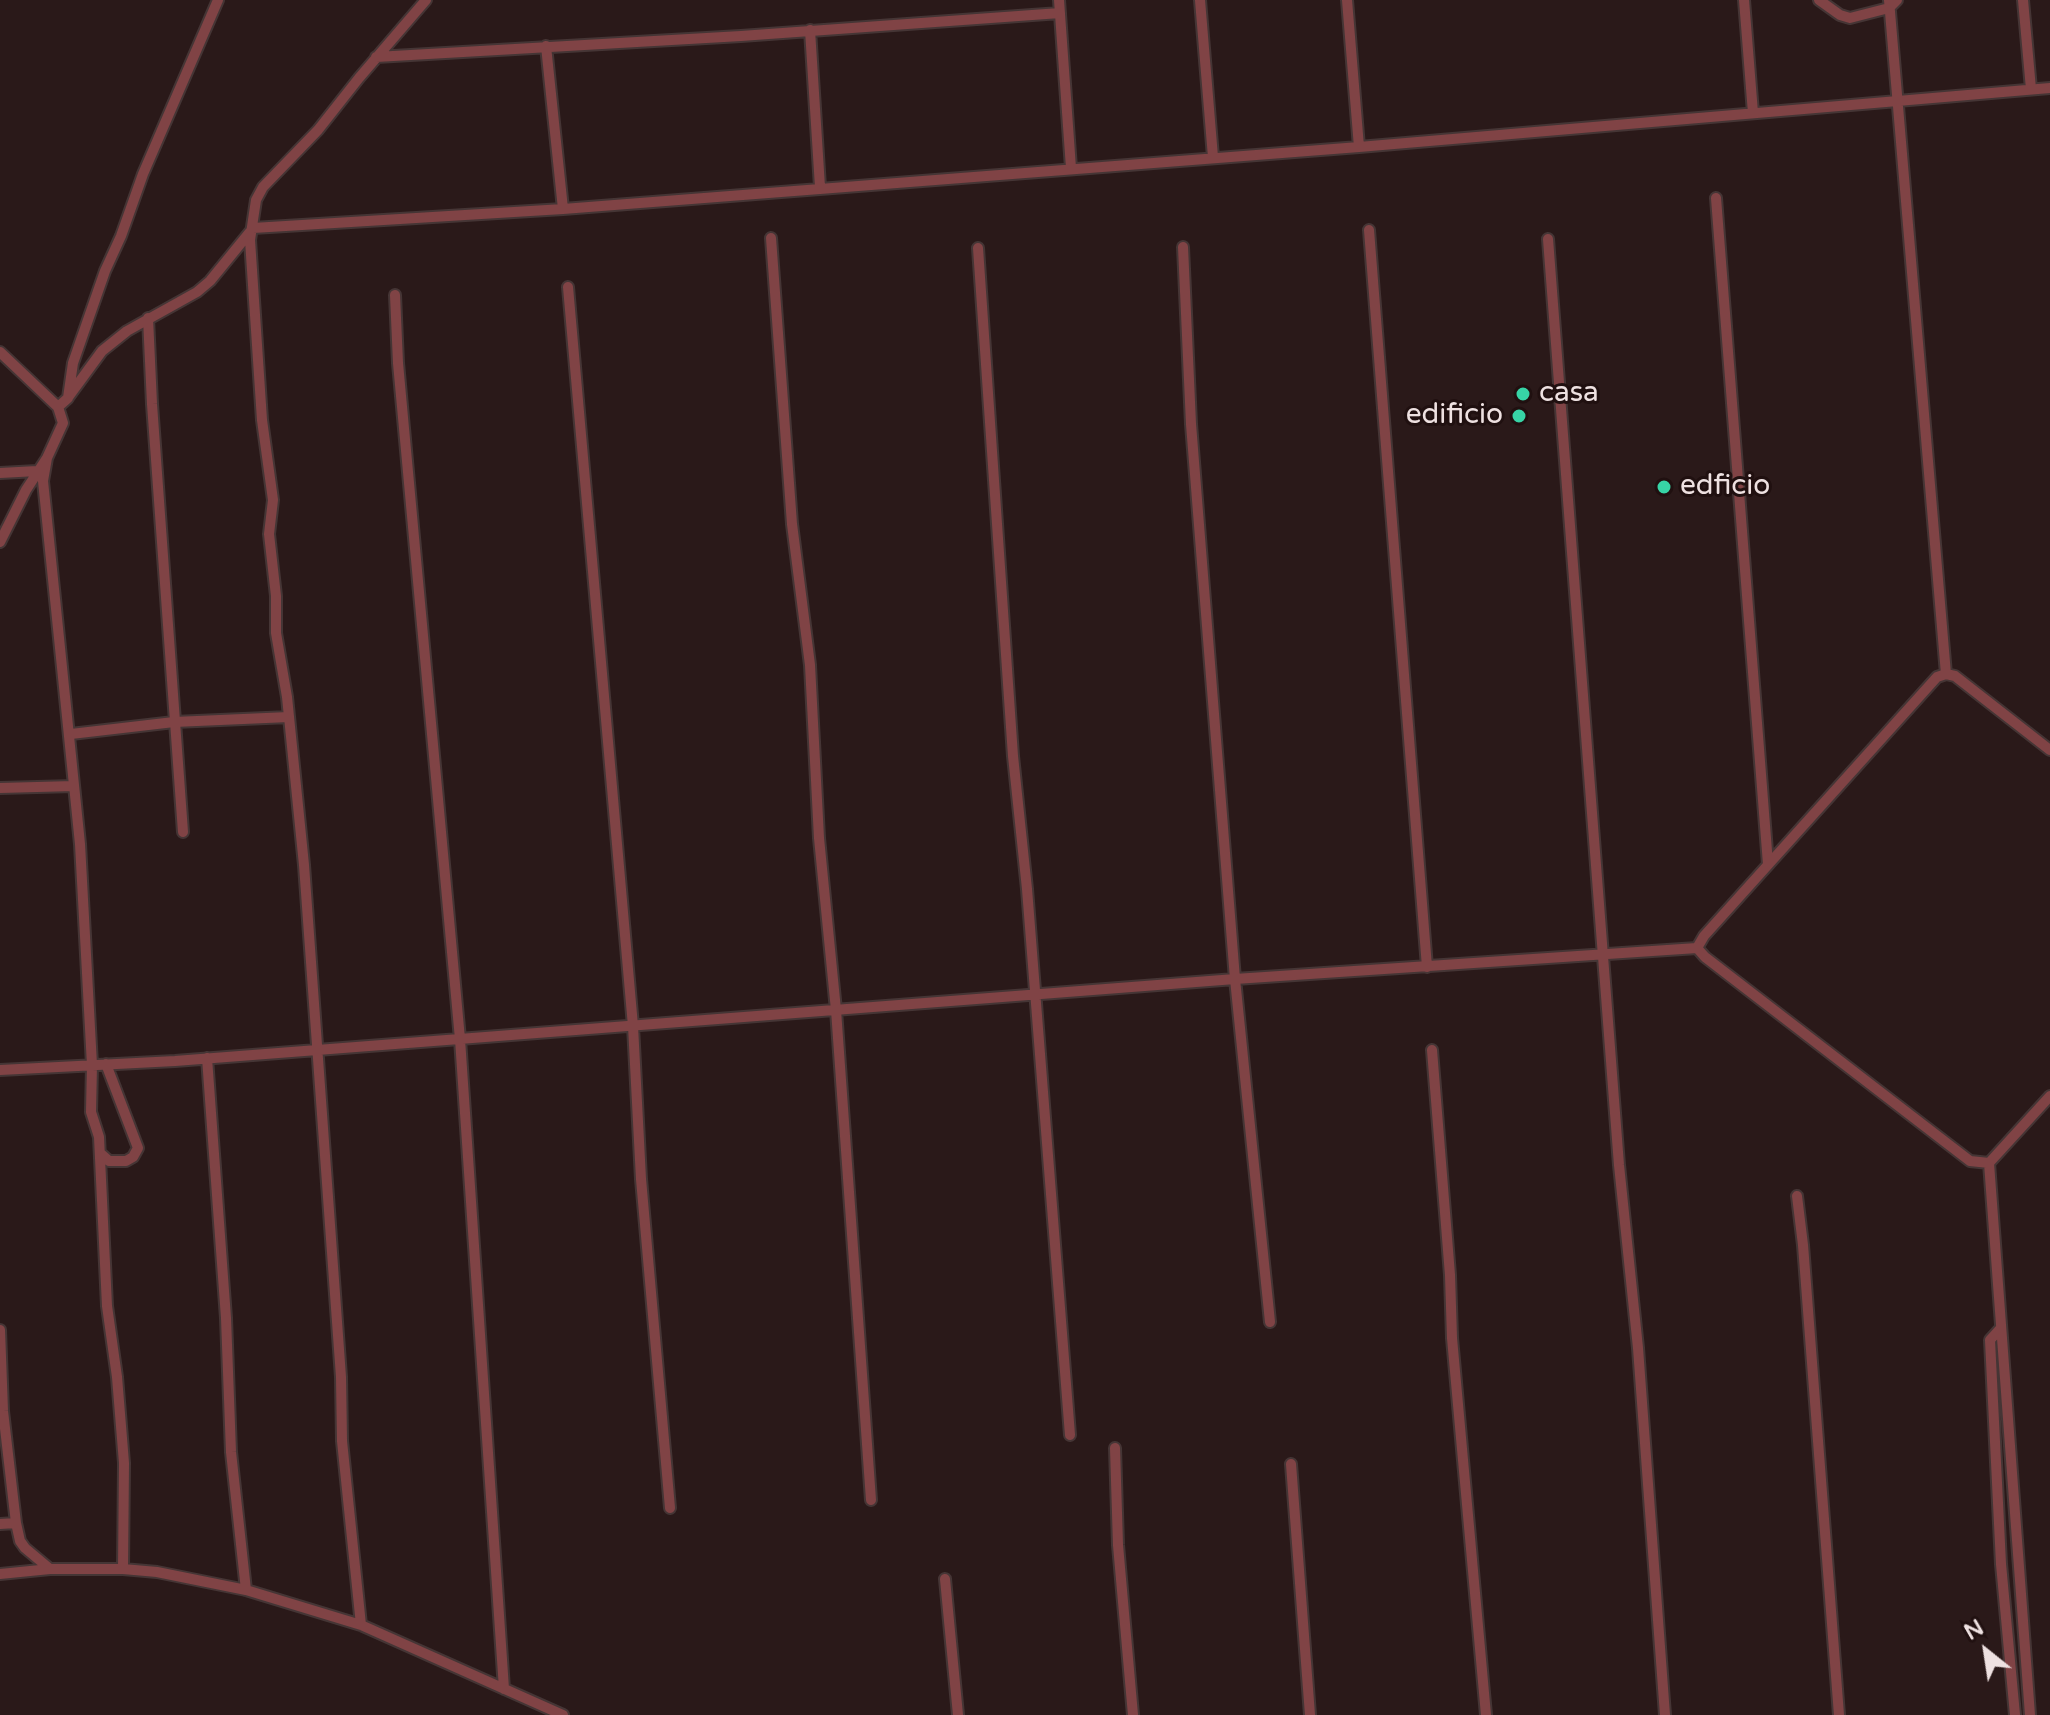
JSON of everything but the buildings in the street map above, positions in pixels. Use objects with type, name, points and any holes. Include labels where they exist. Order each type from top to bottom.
[{"type":"street","points":[[68,398],[73,363],[105,271],[148,161],[218,0]]},
{"type":"street","points":[[361,1625],[342,1441],[341,1377],[330,1261],[304,865],[289,717],[276,633],[276,596],[269,534],[273,500],[262,420],[250,258],[256,200],[263,187],[318,130],[426,0]]},
{"type":"street","points":[[1059,0],[1071,168]]},
{"type":"street","points":[[1200,0],[1213,157]]},
{"type":"street","points":[[1347,0],[1359,147]]},
{"type":"street","points":[[1744,0],[1753,113]]},
{"type":"street","points":[[1819,0],[1840,15],[1850,18],[1892,3],[1946,674]]},
{"type":"street","points":[[2023,0],[2031,89]]},
{"type":"street","points":[[376,57],[1060,13]]},
{"type":"street","points":[[810,30],[820,187]]},
{"type":"street","points":[[546,46],[563,209]]},
{"type":"street","points":[[58,407],[102,351],[127,331],[204,287],[252,229],[563,209],[1359,147],[2050,88]]},
{"type":"street","points":[[1716,198],[1768,864]]},
{"type":"street","points":[[1369,230],[1427,967]]},
{"type":"street","points":[[771,238],[792,524],[810,665],[819,838],[836,1010],[871,1500]]},
{"type":"street","points":[[1548,239],[1665,1715]]},
{"type":"street","points":[[1183,247],[1191,424],[1235,979],[1270,1322]]},
{"type":"street","points":[[978,248],[1013,756],[1070,1435]]},
{"type":"street","points":[[568,287],[633,1026],[641,1179],[670,1508]]},
{"type":"street","points":[[395,295],[398,363],[460,1039],[504,1689]]},
{"type":"street","points":[[148,318],[183,832]]},
{"type":"street","points":[[0,352],[58,407],[63,423],[0,542]]},
{"type":"street","points":[[47,458],[43,481],[80,844],[92,1065],[91,1112],[100,1153],[107,1306],[124,1463],[123,1569]]},
{"type":"street","points":[[0,473],[37,471]]},
{"type":"street","points":[[1697,948],[1704,936],[1932,681],[1946,674],[1955,676],[2050,750]]},
{"type":"street","points":[[71,734],[174,722],[289,717]]},
{"type":"street","points":[[0,788],[74,786]]},
{"type":"street","points":[[0,1070],[207,1058],[1235,979],[1697,948]]},
{"type":"street","points":[[1697,948],[1970,1161],[1989,1163]]},
{"type":"street","points":[[1432,1050],[1452,1338],[1486,1715]]},
{"type":"street","points":[[207,1058],[226,1318],[231,1452],[246,1590]]},
{"type":"street","points":[[100,1153],[109,1161],[126,1161],[133,1157],[138,1148],[106,1064]]},
{"type":"street","points":[[2030,1715],[1989,1163],[2050,1096]]},
{"type":"street","points":[[1797,1196],[1839,1715]]},
{"type":"street","points":[[2000,1329],[1990,1340],[2001,1564],[2015,1715]]},
{"type":"street","points":[[0,1330],[2,1411],[16,1523],[25,1548],[50,1569]]},
{"type":"street","points":[[1115,1448],[1118,1545],[1133,1715]]},
{"type":"street","points":[[1291,1464],[1310,1715]]},
{"type":"street","points":[[0,1524],[16,1523]]},
{"type":"street","points":[[2001,1564],[2017,1565]]},
{"type":"street","points":[[0,1574],[50,1569],[123,1569],[157,1572],[246,1590],[361,1625],[563,1715]]},
{"type":"street","points":[[945,1579],[958,1715]]},
{"type":"place","name":"casa","points":[[1523,394]]},
{"type":"place","name":"edificio","points":[[1519,416]]},
{"type":"place","name":"edficio","points":[[1664,487]]}]
